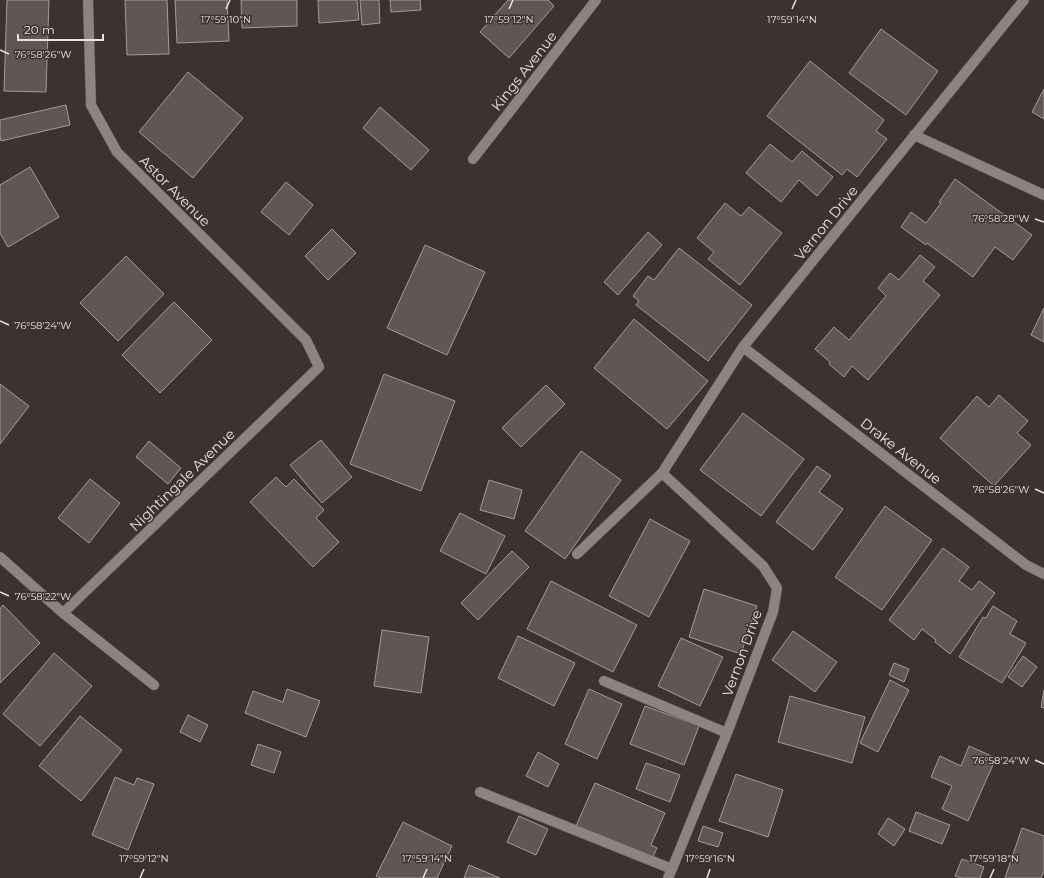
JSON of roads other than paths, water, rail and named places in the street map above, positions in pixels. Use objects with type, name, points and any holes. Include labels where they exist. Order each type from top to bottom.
[{"type":"street","name":"Astor Avenue","points":[[88,0],[91,105],[117,152],[306,340],[319,367]]},
{"type":"street","name":"Kings Avenue","points":[[473,159],[596,0]]},
{"type":"street","name":"Vernon Drive","points":[[577,554],[662,473],[743,347],[1024,0]]},
{"type":"street","points":[[914,135],[1044,195]]},
{"type":"street","name":"Drake Avenue","points":[[743,347],[1026,565],[1044,574]]},
{"type":"street","name":"Nightingale Avenue","points":[[63,613],[319,367]]},
{"type":"street","name":"Vernon Drive","points":[[662,473],[763,566],[777,588],[773,612],[727,733],[670,874]]},
{"type":"street","points":[[0,557],[63,613],[154,685]]},
{"type":"street","points":[[604,681],[727,733]]},
{"type":"street","points":[[480,792],[670,874]]}]
